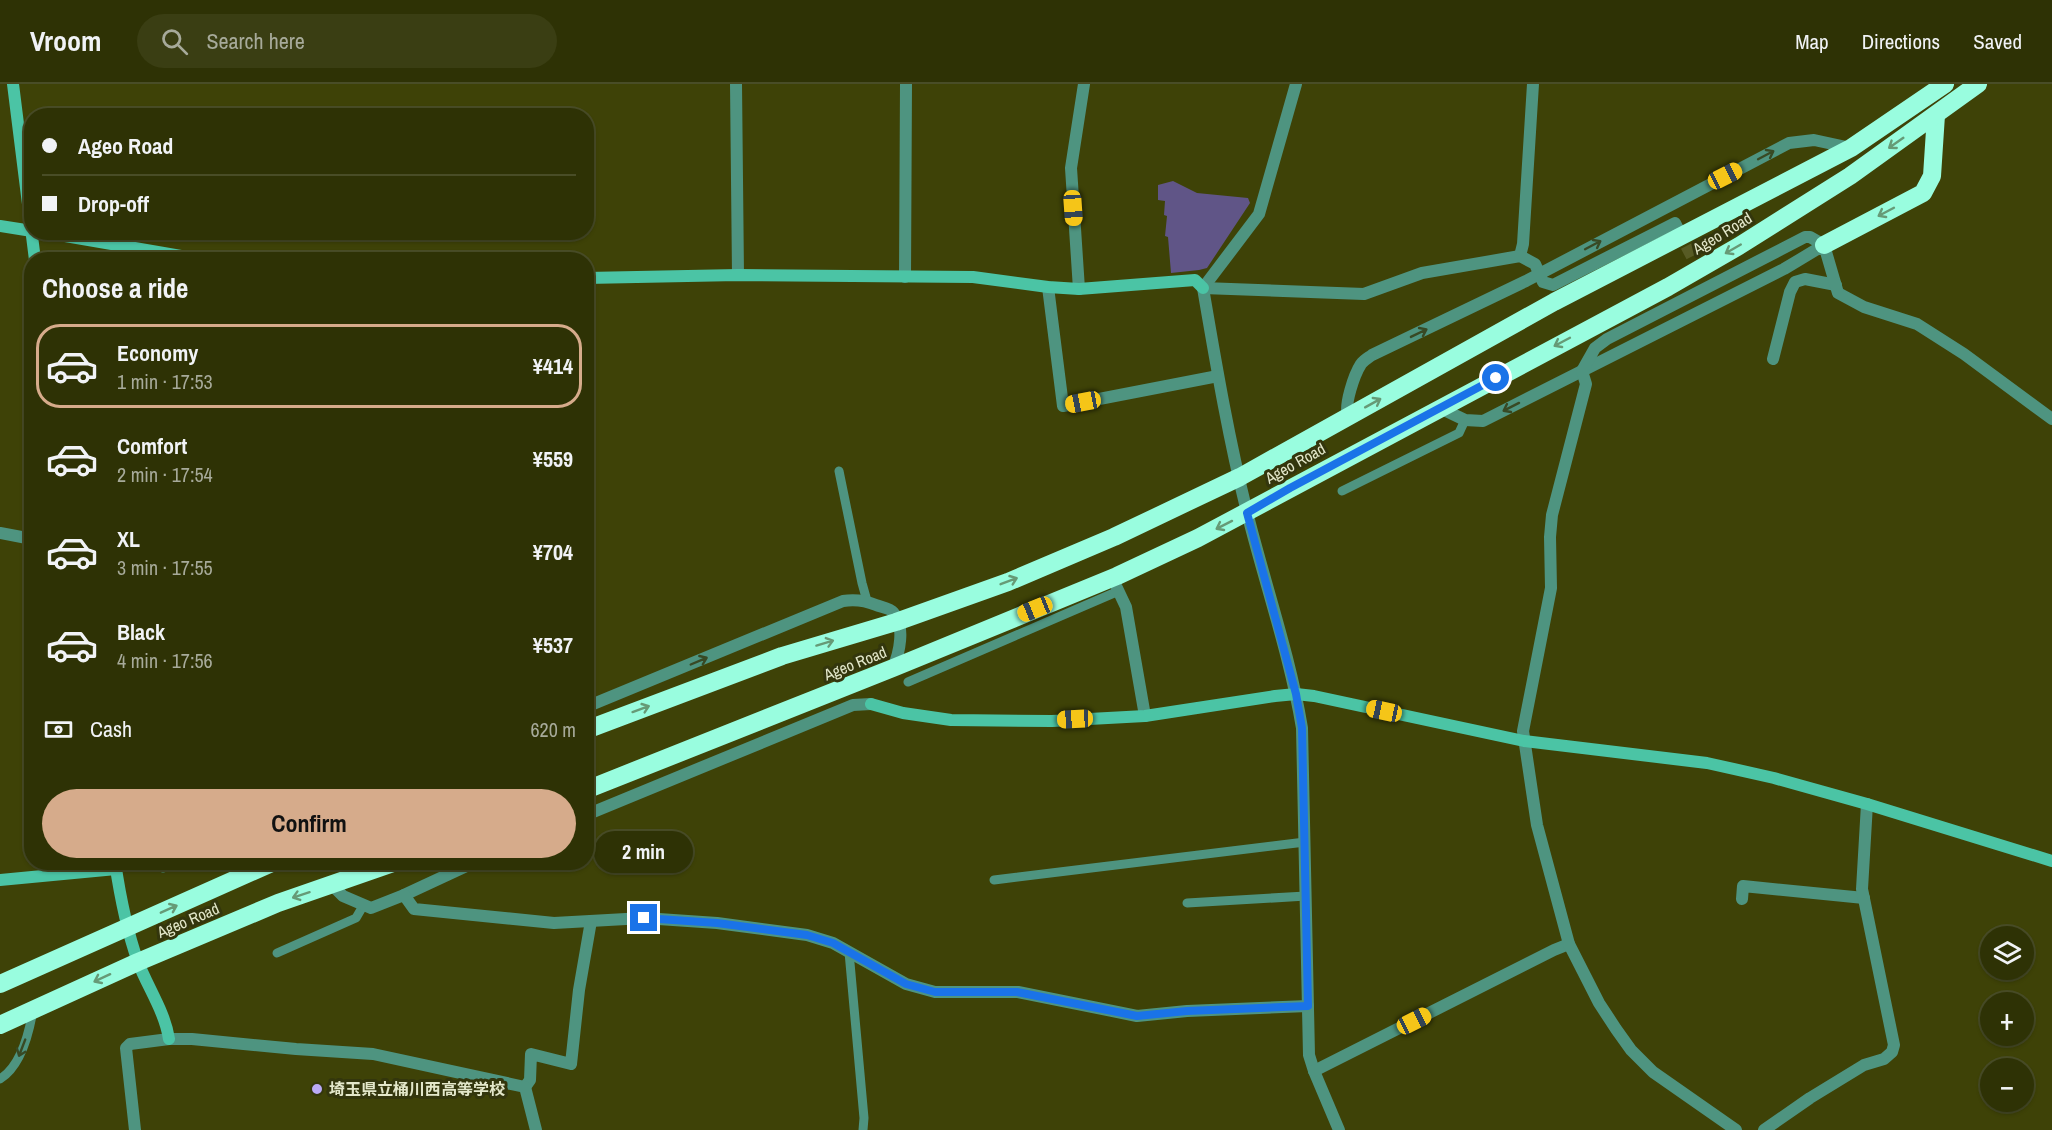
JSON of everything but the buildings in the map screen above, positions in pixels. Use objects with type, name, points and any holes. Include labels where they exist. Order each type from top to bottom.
[{"type":"highway","name":"Ageo Road","points":[[594,727],[782,656],[898,621],[1008,582],[1104,542],[1240,477],[1554,302],[1851,148],[1945,84]]},
{"type":"highway","name":"Ageo Road","points":[[594,787],[1117,582],[1668,287],[1739,246],[1850,176],[1978,84]]},
{"type":"highway","points":[[1824,245],[1923,192],[1932,176],[1936,115]]},
{"type":"highway","name":"Ageo Road","points":[[0,984],[256,870]]},
{"type":"highway","name":"Ageo Road","points":[[0,1025],[138,962],[278,903],[374,870]]},
{"type":"street","points":[[12,84],[24,177]]},
{"type":"street","points":[[736,84],[738,275]]},
{"type":"street","points":[[905,277],[906,84]]},
{"type":"street","points":[[1079,289],[1071,168],[1084,84]]},
{"type":"street","points":[[1203,288],[1259,214],[1296,84]]},
{"type":"street","points":[[1520,256],[1523,244],[1533,84]]},
{"type":"street","points":[[1348,416],[1347,404],[1356,373],[1366,359],[1539,274],[1789,143],[1814,140],[1851,148]]},
{"type":"street","points":[[1203,288],[1364,294],[1422,273],[1520,256],[1535,264],[1543,282],[1553,285],[1674,224],[1678,229]]},
{"type":"street","points":[[0,226],[24,230]]},
{"type":"street","points":[[1736,1130],[1653,1072],[1631,1050],[1599,1003],[1569,944],[1537,825],[1523,731],[1551,588],[1552,515],[1586,384],[1582,371],[1595,348],[1607,339],[1705,282],[1805,237],[1810,237],[1824,245],[1838,293],[1864,307],[1917,324],[1964,354],[2052,419]]},
{"type":"street","points":[[88,240],[158,252]]},
{"type":"street","points":[[1440,408],[1465,420],[1483,421],[1784,269],[1824,245]]},
{"type":"street","points":[[594,278],[738,275],[973,277],[1079,289],[1195,280],[1203,288],[1218,376],[1247,513],[1296,694],[1302,728],[1310,1055],[1314,1071],[1339,1130]]},
{"type":"street","points":[[1773,359],[1790,292],[1795,282],[1804,279],[1836,285]]},
{"type":"street","points":[[1048,287],[1063,406],[1218,376]]},
{"type":"street","points":[[0,533],[24,538]]},
{"type":"street","points":[[1117,582],[1126,607],[1145,716]]},
{"type":"street","points":[[594,704],[843,601],[855,599],[893,611],[898,621],[899,653],[893,668]]},
{"type":"street","points":[[594,812],[853,705],[871,704],[903,713],[951,720],[1052,721],[1145,716],[1296,694],[1524,741],[1707,763],[1774,778],[1867,804],[2052,861]]},
{"type":"street","points":[[1764,1130],[1864,1065],[1884,1059],[1892,1052],[1894,1046],[1862,889],[1867,804]]},
{"type":"street","points":[[0,880],[83,870]]},
{"type":"street","points":[[117,870],[128,928],[138,962],[167,1026],[169,1039]]},
{"type":"street","points":[[332,885],[343,896],[370,908],[404,896],[458,870]]},
{"type":"street","points":[[1742,899],[1743,886],[1864,898]]},
{"type":"street","points":[[404,896],[414,909],[554,923],[644,918],[768,929],[807,935],[833,943],[906,984],[935,992],[1017,992],[1137,1016],[1187,1011],[1308,1006]]},
{"type":"street","points":[[536,1130],[525,1087],[530,1080],[531,1054],[571,1065],[579,990],[591,921]]},
{"type":"street","points":[[1314,1071],[1569,944]]},
{"type":"street","points":[[135,1130],[126,1048],[130,1044],[169,1039],[373,1054],[525,1087]]},
{"type":"lane","points":[[1342,491],[1459,433],[1465,420]]},
{"type":"lane","points":[[839,471],[861,583],[867,601]]},
{"type":"lane","points":[[908,682],[1114,593],[1117,582]]},
{"type":"lane","points":[[994,880],[1305,842]]},
{"type":"lane","points":[[1187,903],[1306,896]]},
{"type":"lane","points":[[277,953],[356,918],[363,906]]},
{"type":"lane","points":[[849,952],[864,1118],[863,1130]]},
{"type":"lane","points":[[0,1079],[11,1072],[27,1034],[33,1010]]},
{"type":"shaded area","points":[[1173,181],[1197,193],[1248,198],[1250,203],[1207,268],[1171,273],[1168,237],[1165,236],[1167,216],[1164,215],[1165,201],[1158,200],[1158,185]]},
{"type":"tunnel","points":[[1678,230],[1702,276]]},
{"type":"place","name":"埼玉県立桶川西高等学校","points":[[317,1089]]},
{"type":"route","points":[[644,918],[717,923],[807,935],[833,943],[906,984],[935,992],[1017,992],[1137,1016],[1187,1011],[1308,1006],[1302,728],[1296,694],[1247,513],[1496,378]]}]
